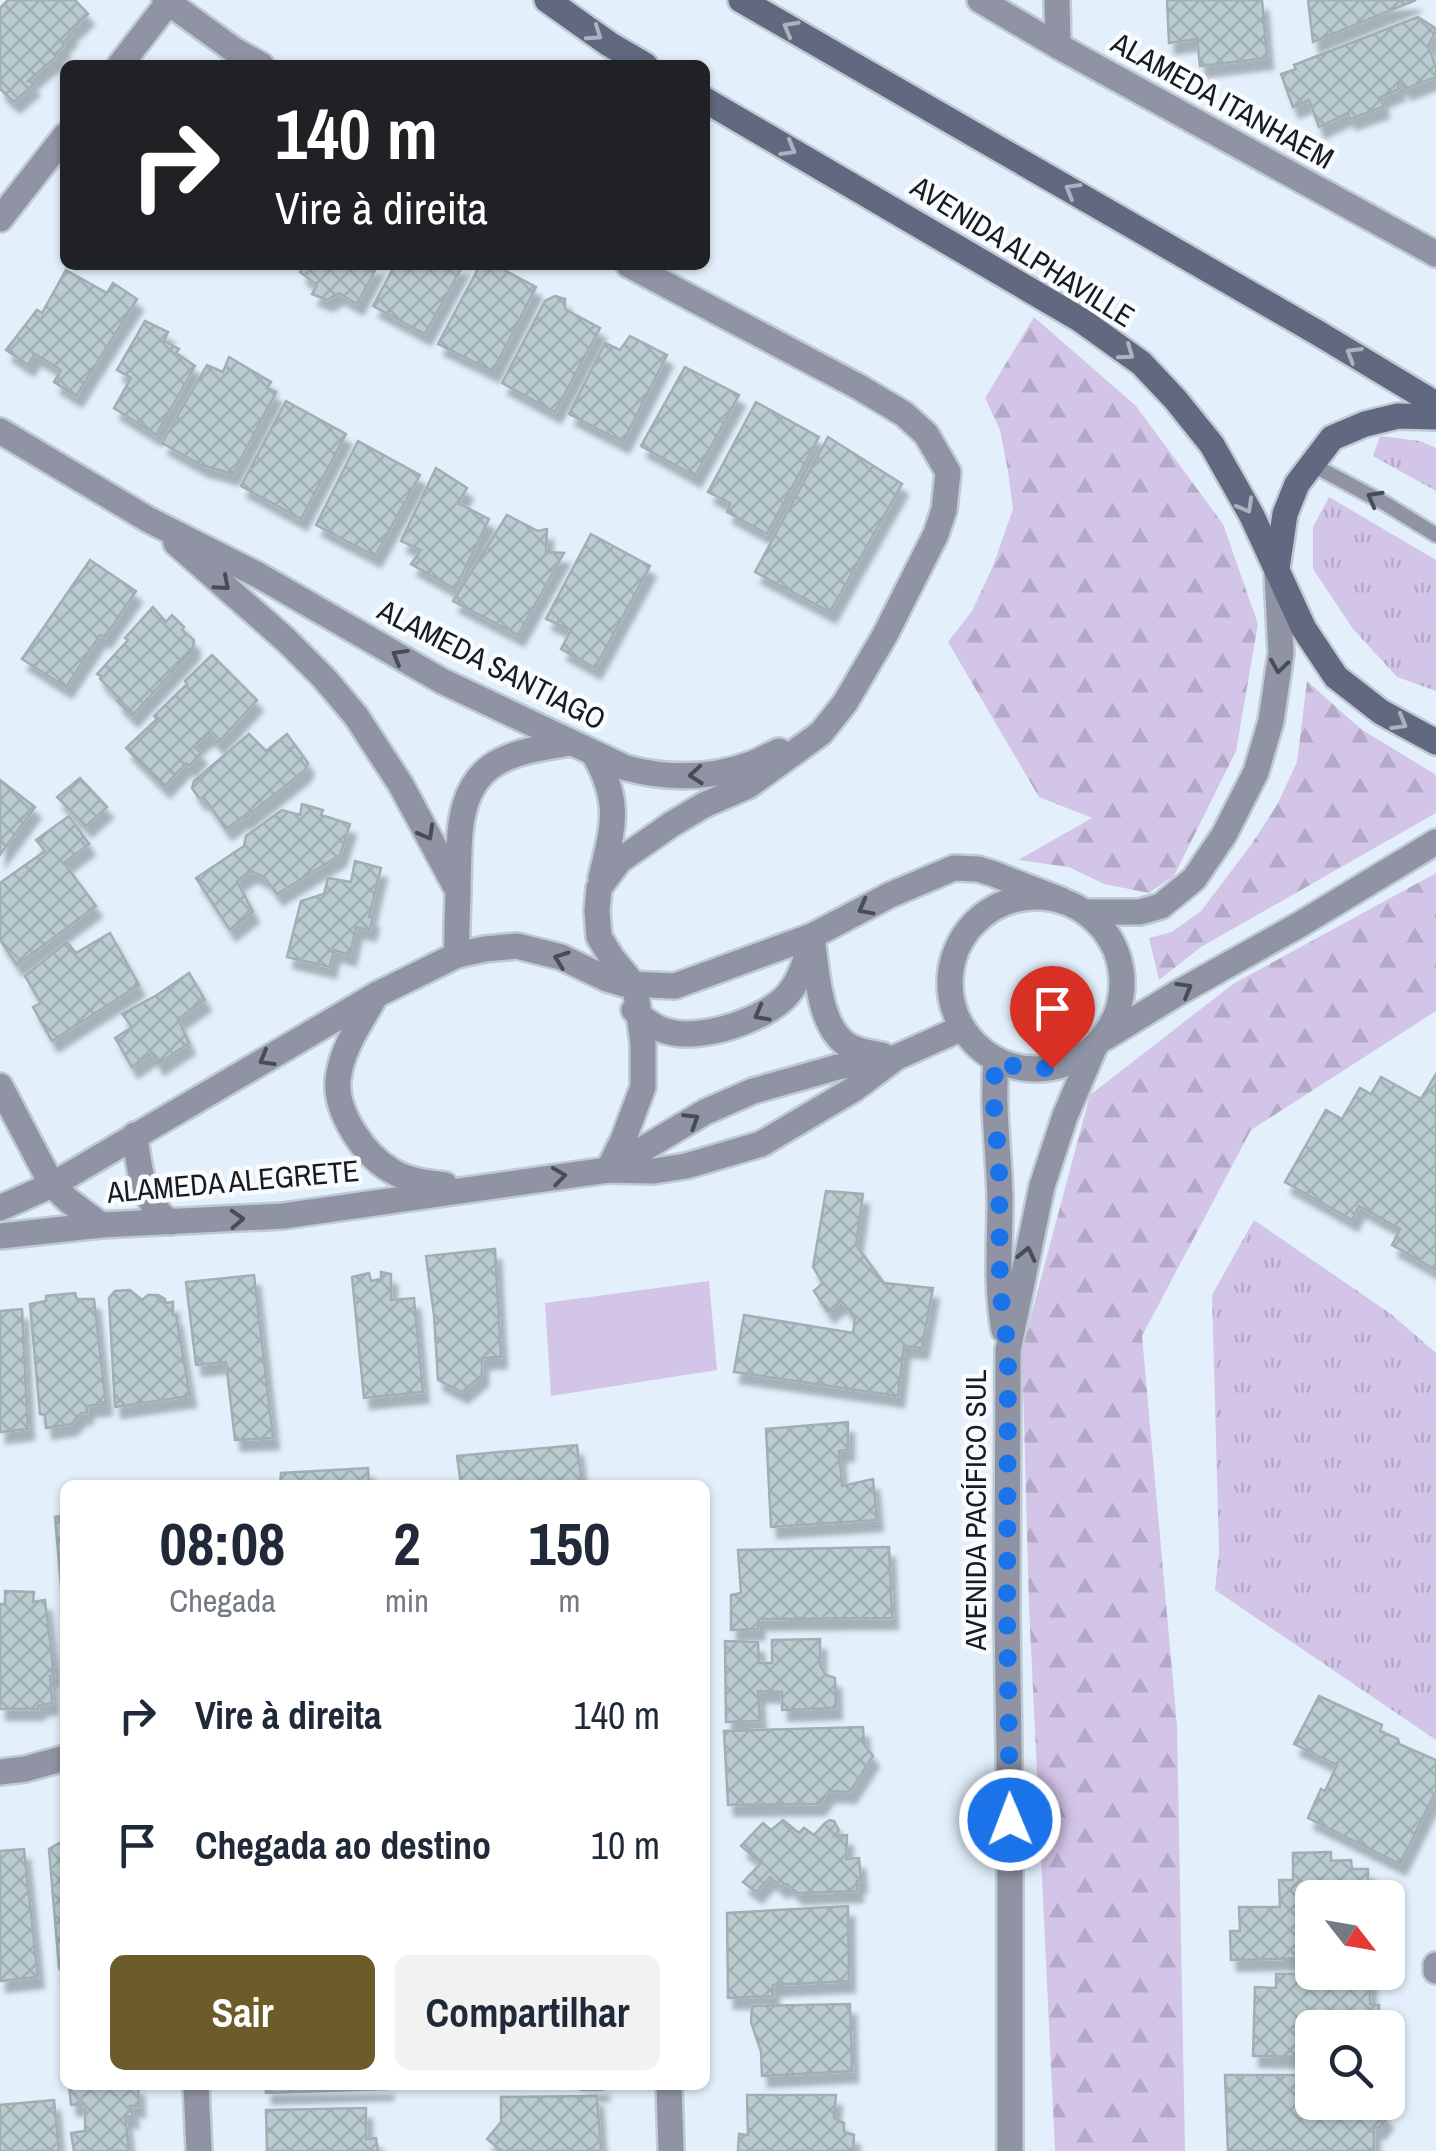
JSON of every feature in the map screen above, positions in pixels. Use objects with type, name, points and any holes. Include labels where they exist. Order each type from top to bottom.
[{"type":"main road","points":[[547,0],[636,60]]},
{"type":"main road","points":[[740,0],[1436,404]]},
{"type":"main road","name":"AVENIDA ALPHAVILLE","points":[[710,103],[1081,320],[1141,363],[1212,445],[1252,516],[1304,629],[1336,677],[1381,712],[1436,742]]},
{"type":"main road","points":[[1277,569],[1285,514],[1297,484],[1332,438],[1398,416],[1436,417]]},
{"type":"street","name":"ALAMEDA ITANHAEM","points":[[980,0],[1436,254]]},
{"type":"street","points":[[1057,0],[1058,46]]},
{"type":"street","points":[[124,60],[167,1],[252,60]]},
{"type":"street","points":[[0,220],[60,142]]},
{"type":"street","points":[[599,888],[619,861],[672,824],[748,786],[821,734],[846,703],[886,635],[936,534],[944,510],[948,472],[926,434],[904,414],[637,270]]},
{"type":"street","name":"ALAMEDA SANTIAGO","points":[[0,432],[149,520],[258,575],[442,680],[626,768],[647,774],[692,776],[722,772],[754,763],[821,734]]},
{"type":"street","name":"ALAMEDA SANTIAGO","points":[[149,520],[286,640],[356,716],[401,786],[458,890]]},
{"type":"street","points":[[1086,912],[1140,912],[1161,906],[1194,878],[1224,835],[1256,772],[1271,721],[1282,652],[1277,569]]},
{"type":"street","points":[[457,955],[458,844],[470,789],[484,772],[502,760],[570,743]]},
{"type":"street","points":[[594,754],[610,789],[613,816],[599,888],[599,937],[634,986],[643,1043],[643,1088],[608,1170]]},
{"type":"street","points":[[1098,1044],[1116,1014],[1122,986],[1118,957],[1106,932],[1086,912],[1061,900],[1033,896],[1005,902],[981,916],[962,937],[951,963],[949,992],[962,1028],[973,1043],[996,1061],[1024,1069],[1052,1068],[1080,1058],[1209,975],[1436,842]]},
{"type":"street","name":"ALAMEDA ALEGRETE","points":[[0,1208],[52,1185],[376,995],[457,955],[518,946],[561,957],[607,979],[634,986],[676,986],[812,936],[890,895],[954,868],[994,874],[1061,900]]},
{"type":"street","points":[[607,979],[640,1017],[666,1031],[710,1032],[746,1022],[772,1009],[791,991],[806,962],[812,936]]},
{"type":"street","points":[[812,936],[825,1013],[838,1037],[848,1046],[897,1057]]},
{"type":"street","name":"ALAMEDA ALEGRETE","points":[[376,995],[345,1050],[338,1084],[348,1123],[372,1155],[392,1171],[433,1184],[472,1188]]},
{"type":"street","name":"ALAMEDA ALEGRETE","points":[[0,1236],[101,1224],[283,1216],[608,1170],[654,1171],[686,1166],[761,1144],[854,1089],[897,1057],[962,1028]]},
{"type":"street","name":"AVENIDA PACÍFICO SUL","points":[[1008,1350],[1042,1186],[1064,1116],[1098,1044]]},
{"type":"street","points":[[608,1170],[705,1112],[754,1091],[838,1066],[897,1057]]},
{"type":"street","name":"AVENIDA PACÍFICO SUL","points":[[996,1061],[993,1094],[999,1163],[1000,1290],[1008,1350],[1010,2151]]},
{"type":"street","points":[[0,1086],[52,1185],[101,1224]]},
{"type":"street","points":[[135,1135],[141,1176],[163,1218],[171,1222]]},
{"type":"street","points":[[12,1771],[60,1759]]},
{"type":"street","points":[[12,1771],[60,1773]]},
{"type":"street","points":[[196,2090],[199,2151]]},
{"type":"street","points":[[669,2090],[671,2151]]},
{"type":"lane","points":[[1311,464],[1436,534]]},
{"type":"green space","points":[[1034,317],[1136,406],[1223,524],[1258,624],[1236,751],[1174,876],[1149,893],[1104,884],[1069,867],[1018,860],[1092,818],[1039,797],[948,642],[972,611],[1013,509],[1000,430],[985,398]]},
{"type":"green space","points":[[1380,436],[1420,441],[1436,448],[1436,491],[1373,456]]},
{"type":"green space","points":[[1329,497],[1436,560],[1436,691],[1397,677],[1353,629],[1313,569],[1313,527]]},
{"type":"green space","points":[[1307,681],[1361,729],[1436,775],[1436,813],[1201,947],[1159,980],[1149,938],[1172,932],[1201,911],[1277,805],[1297,762]]},
{"type":"green space","points":[[1436,873],[1436,1011],[1251,1130],[1142,1336],[1177,1726],[1185,2151],[1055,2151],[1029,1606],[1022,1349],[1090,1095],[1233,984]]},
{"type":"green space","points":[[1254,1220],[1391,1314],[1436,1353],[1436,1740],[1215,1590],[1219,1551],[1212,1295]]},
{"type":"green space","points":[[709,1281],[717,1370],[551,1396],[545,1303]]},
{"type":"building","points":[[8,0],[75,0],[88,14],[68,33],[71,35],[62,43],[57,56],[28,81],[34,84],[14,102],[0,89],[0,8]]},
{"type":"building","points":[[1167,0],[1262,0],[1267,58],[1200,66],[1197,39],[1169,43]]},
{"type":"building","points":[[1308,0],[1416,0],[1313,42]]},
{"type":"building","points":[[1418,17],[1436,31],[1428,46],[1436,77],[1405,89],[1402,82],[1397,84],[1399,89],[1381,97],[1383,107],[1350,119],[1348,113],[1319,127],[1309,100],[1293,107],[1281,74],[1296,69],[1294,65]]},
{"type":"building","points":[[66,270],[107,293],[113,283],[137,299],[76,396],[54,382],[61,370],[35,354],[28,365],[6,350],[37,310],[42,313]]},
{"type":"building","points":[[375,270],[357,304],[339,293],[327,300],[312,294],[317,285],[300,272]]},
{"type":"building","points":[[392,270],[460,270],[425,334],[373,306]]},
{"type":"building","points":[[477,270],[504,270],[536,287],[493,371],[438,344]]},
{"type":"building","points":[[555,296],[565,299],[565,309],[600,328],[555,412],[502,383],[545,301]]},
{"type":"building","points":[[145,321],[168,332],[164,341],[179,349],[176,353],[195,366],[156,435],[114,408],[131,378],[117,370]]},
{"type":"building","points":[[630,336],[667,355],[623,442],[569,414],[605,343],[620,350]]},
{"type":"building","points":[[229,357],[271,382],[267,388],[276,392],[233,474],[201,465],[162,443],[207,365],[223,372]]},
{"type":"building","points":[[685,367],[739,395],[695,476],[641,446]]},
{"type":"building","points":[[286,401],[346,434],[301,519],[241,486]]},
{"type":"building","points":[[756,402],[819,437],[767,534],[727,512],[730,503],[708,492]]},
{"type":"building","points":[[828,437],[902,484],[830,612],[755,572]]},
{"type":"building","points":[[358,441],[420,475],[375,556],[316,525]]},
{"type":"building","points":[[436,468],[467,488],[458,503],[489,519],[455,589],[411,564],[421,550],[401,541]]},
{"type":"building","points":[[507,515],[538,531],[547,529],[546,552],[564,553],[518,635],[453,601]]},
{"type":"building","points":[[591,534],[650,566],[595,668],[561,649],[571,630],[546,619]]},
{"type":"building","points":[[90,560],[136,591],[105,637],[100,635],[66,687],[22,659]]},
{"type":"building","points":[[153,607],[166,622],[172,615],[184,627],[182,630],[194,640],[193,649],[132,716],[97,674]]},
{"type":"building","points":[[212,655],[257,700],[218,743],[209,733],[194,746],[201,753],[164,787],[126,748],[157,719],[154,716]]},
{"type":"building","points":[[249,734],[266,751],[287,734],[308,763],[304,771],[226,829],[192,788],[194,781]]},
{"type":"building","points":[[80,778],[107,807],[86,826],[57,797]]},
{"type":"building","points":[[0,780],[35,807],[0,855]]},
{"type":"building","points":[[302,804],[350,824],[340,855],[277,894],[265,878],[251,871],[237,881],[253,912],[230,930],[196,878],[244,846],[246,836],[282,810],[300,815]]},
{"type":"building","points":[[69,816],[89,844],[64,863],[96,906],[17,965],[0,940],[0,883],[45,851],[36,840]]},
{"type":"building","points":[[355,861],[381,868],[369,917],[373,917],[370,930],[356,927],[350,955],[334,950],[330,967],[287,957],[301,901],[324,894],[328,878],[351,882]]},
{"type":"building","points":[[110,933],[139,985],[52,1041],[33,1007],[41,1003],[25,976],[67,942],[76,953]]},
{"type":"building","points":[[189,973],[205,1000],[178,1019],[189,1043],[158,1064],[152,1053],[132,1067],[115,1038],[132,1027],[122,1014]]},
{"type":"building","points":[[1436,1074],[1436,1270],[1392,1245],[1400,1229],[1359,1206],[1352,1220],[1285,1182],[1326,1110],[1342,1119],[1360,1088],[1371,1094],[1381,1077],[1421,1099]]},
{"type":"building","points":[[826,1191],[863,1194],[856,1245],[884,1283],[933,1288],[922,1348],[904,1346],[898,1396],[734,1372],[744,1315],[853,1333],[855,1318],[841,1301],[828,1312],[814,1291],[823,1283],[813,1267]]},
{"type":"building","points":[[495,1249],[501,1357],[482,1358],[482,1375],[462,1392],[438,1380],[426,1256]]},
{"type":"building","points":[[381,1272],[391,1274],[391,1300],[414,1298],[423,1392],[364,1398],[352,1277],[369,1273],[371,1281],[381,1279]]},
{"type":"building","points":[[254,1275],[273,1438],[235,1440],[226,1362],[196,1365],[186,1282]]},
{"type":"building","points":[[130,1290],[142,1300],[158,1295],[165,1303],[173,1302],[190,1396],[115,1407],[109,1298],[115,1291]]},
{"type":"building","points":[[75,1293],[77,1299],[94,1299],[106,1404],[87,1406],[87,1413],[81,1413],[71,1424],[46,1428],[45,1415],[40,1414],[30,1304],[46,1301],[46,1296]]},
{"type":"building","points":[[22,1309],[28,1429],[0,1432],[0,1311]]},
{"type":"building","points":[[848,1422],[848,1450],[839,1451],[842,1486],[873,1479],[877,1520],[771,1527],[766,1429]]},
{"type":"building","points":[[577,1445],[581,1480],[460,1480],[457,1456]]},
{"type":"building","points":[[368,1468],[369,1480],[280,1480],[281,1473]]},
{"type":"building","points":[[60,1516],[60,1574],[55,1517]]},
{"type":"building","points":[[889,1547],[892,1618],[759,1619],[758,1629],[731,1630],[731,1595],[741,1593],[738,1550]]},
{"type":"building","points":[[5,1591],[34,1592],[33,1602],[45,1600],[54,1675],[50,1676],[52,1703],[38,1709],[0,1709],[0,1604],[5,1604]]},
{"type":"building","points":[[820,1639],[820,1665],[826,1675],[835,1678],[836,1708],[782,1710],[782,1692],[758,1691],[760,1721],[726,1722],[725,1641],[758,1642],[759,1663],[772,1663],[772,1640]]},
{"type":"building","points":[[1319,1696],[1382,1725],[1380,1731],[1398,1739],[1399,1744],[1436,1760],[1436,1791],[1400,1864],[1308,1818],[1337,1765],[1294,1744]]},
{"type":"building","points":[[863,1727],[864,1744],[873,1756],[850,1792],[829,1791],[819,1804],[728,1805],[724,1731]]},
{"type":"building","points":[[783,1820],[799,1833],[804,1828],[814,1835],[825,1823],[834,1821],[839,1830],[834,1836],[847,1835],[846,1859],[859,1858],[861,1881],[857,1881],[857,1891],[797,1893],[770,1877],[756,1892],[743,1882],[761,1863],[741,1846],[763,1823],[771,1830]]},
{"type":"building","points":[[60,1843],[60,1969],[59,1968],[49,1849]]},
{"type":"building","points":[[24,1849],[38,1977],[0,1981],[0,1851]]},
{"type":"building","points":[[1331,1852],[1331,1861],[1351,1860],[1352,1869],[1368,1869],[1368,1880],[1295,1880],[1295,1958],[1231,1960],[1230,1931],[1240,1931],[1239,1907],[1280,1907],[1279,1880],[1293,1880],[1293,1853]]},
{"type":"building","points":[[848,1906],[849,1981],[773,1985],[773,1996],[728,1998],[727,1913]]},
{"type":"building","points":[[1276,1974],[1295,1974],[1295,1990],[1370,1990],[1370,2004],[1379,2005],[1379,2010],[1295,2010],[1295,2057],[1253,2056],[1255,1987],[1276,1988]]},
{"type":"building","points":[[850,2004],[852,2071],[762,2076],[761,2051],[751,2022],[752,2006]]},
{"type":"building","points":[[1225,2075],[1295,2075],[1295,2120],[1385,2120],[1379,2128],[1374,2127],[1374,2151],[1228,2151]]},
{"type":"building","points":[[70,2090],[138,2090],[139,2106],[130,2106],[133,2117],[125,2116],[129,2151],[74,2151],[71,2133],[85,2131],[85,2104],[71,2105]]},
{"type":"building","points":[[266,2090],[357,2090],[266,2093]]},
{"type":"building","points":[[747,2095],[836,2095],[834,2118],[844,2123],[844,2132],[854,2135],[853,2151],[738,2151],[739,2134],[748,2135]]},
{"type":"building","points":[[597,2096],[601,2151],[502,2151],[487,2139],[501,2122],[501,2097]]},
{"type":"building","points":[[54,2100],[59,2151],[0,2151],[0,2105]]},
{"type":"building","points":[[366,2108],[366,2139],[376,2138],[378,2151],[267,2151],[266,2110]]},
{"type":"route","points":[[1010,1820],[1008,1350],[1000,1290],[999,1163],[993,1094],[996,1061],[1024,1069],[1052,1068]]}]
